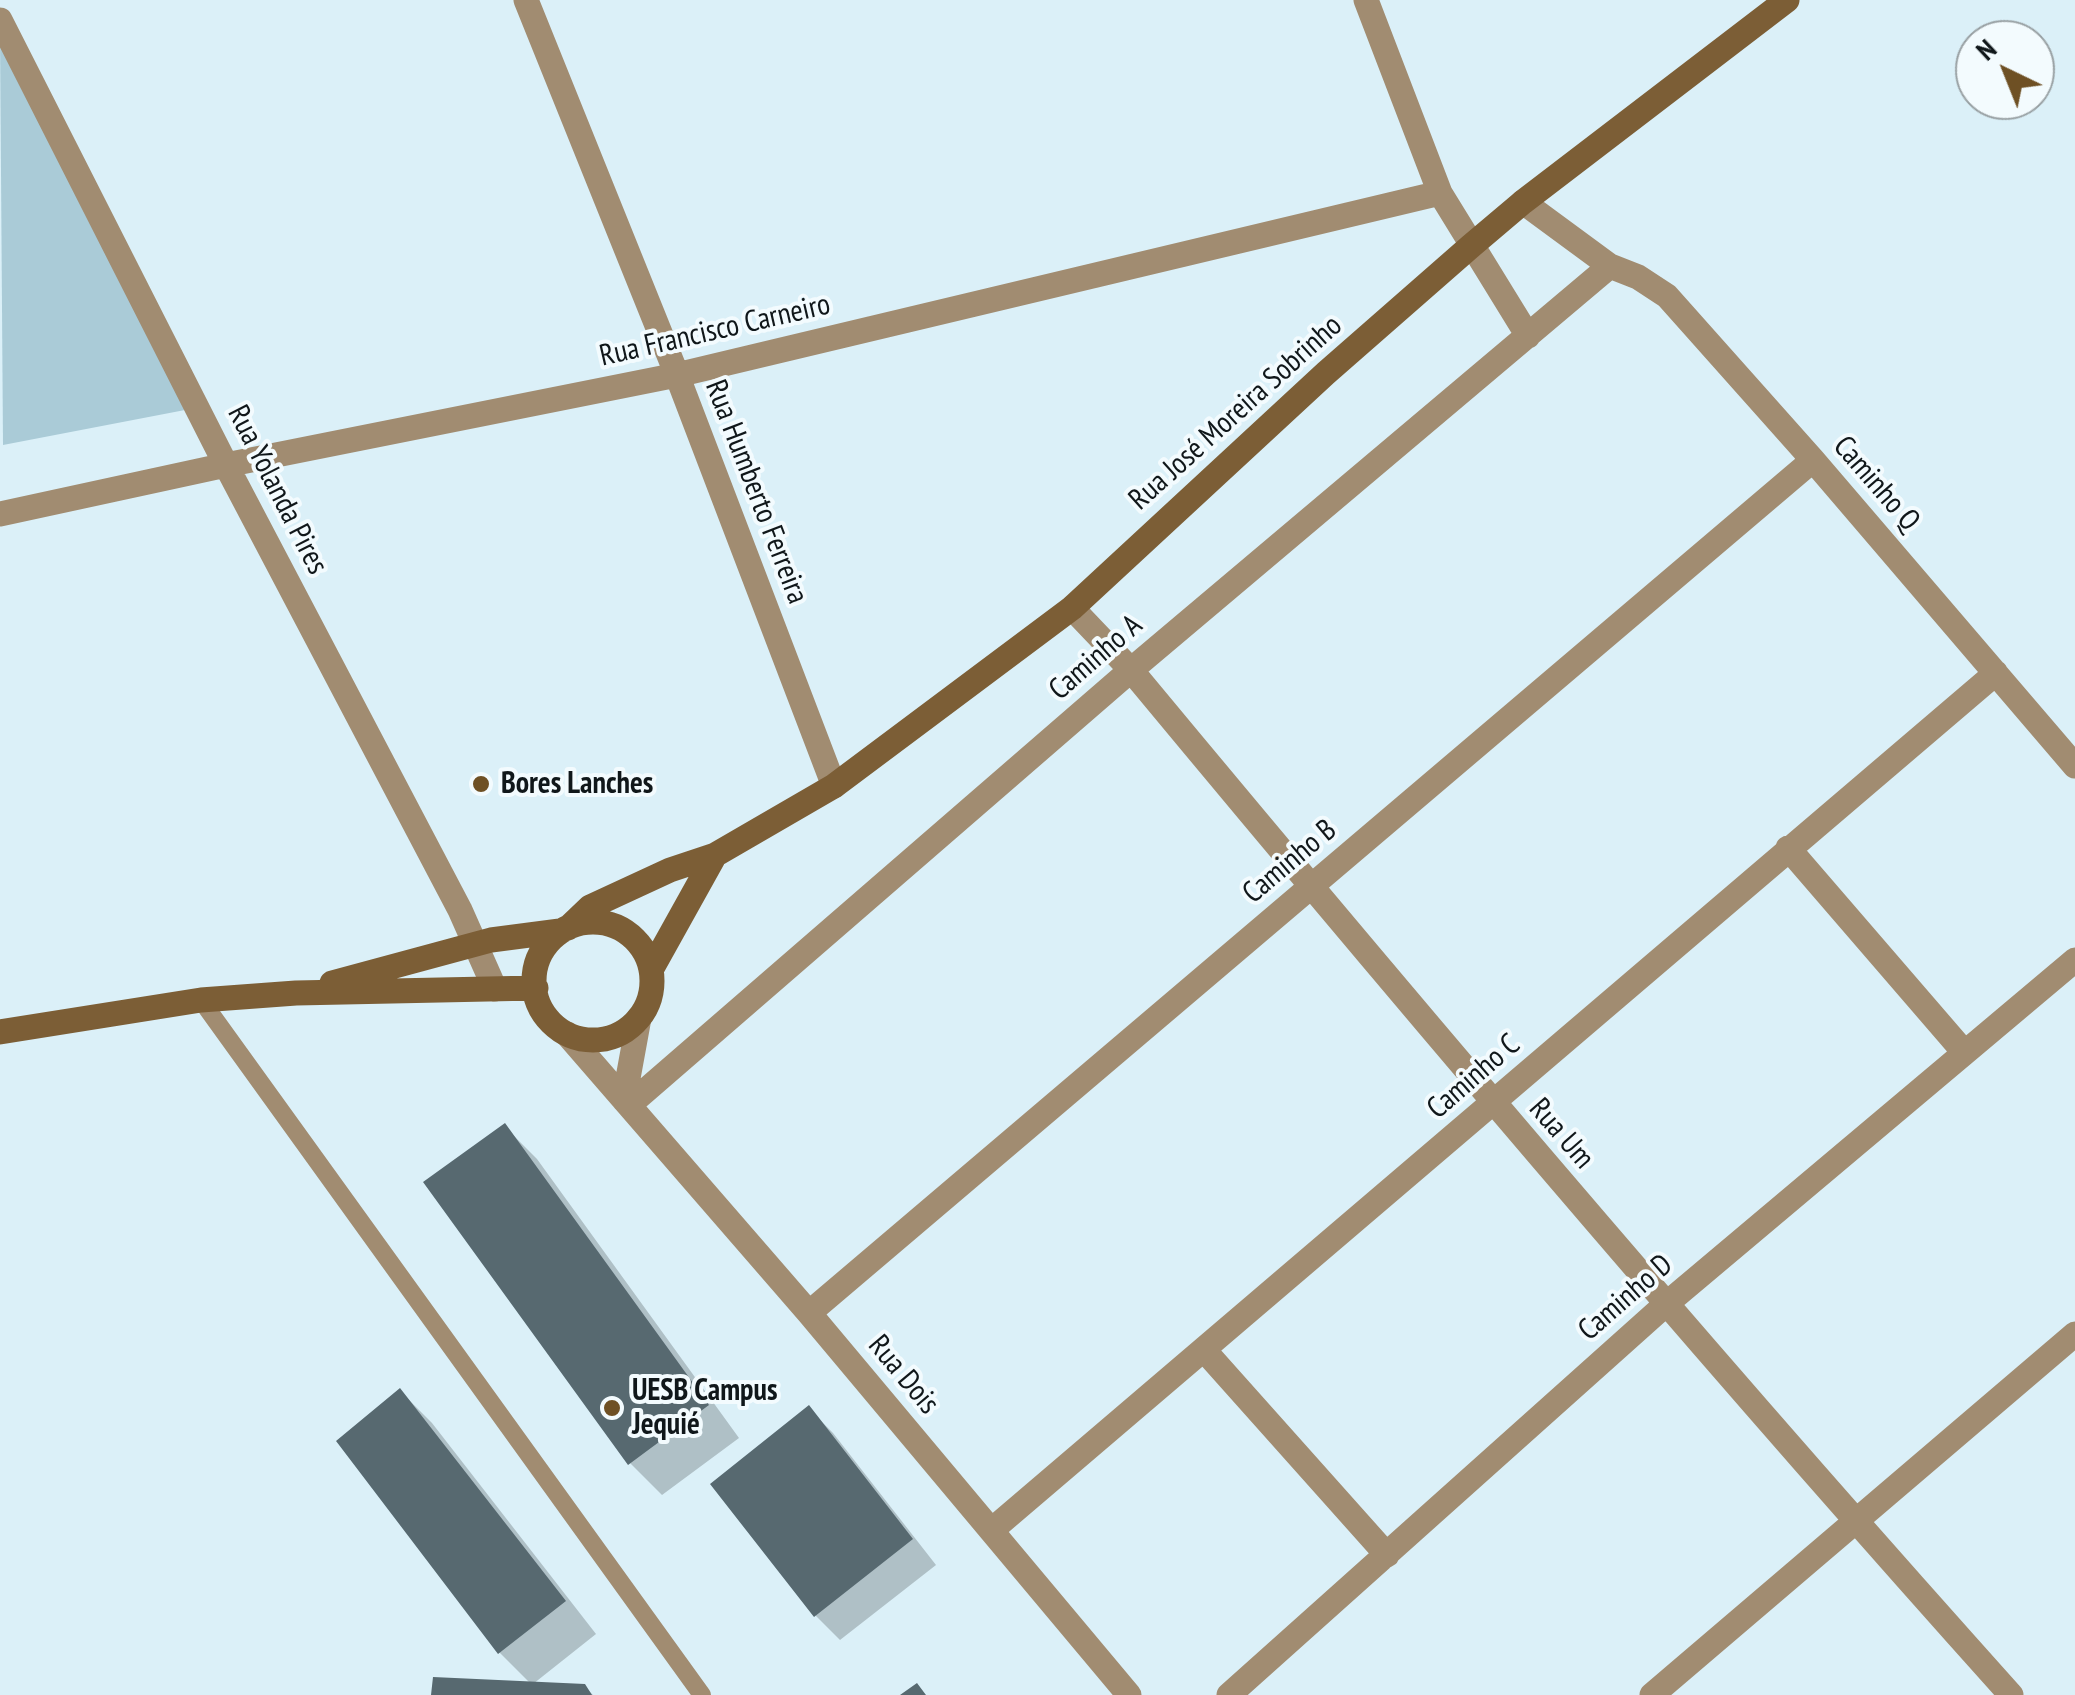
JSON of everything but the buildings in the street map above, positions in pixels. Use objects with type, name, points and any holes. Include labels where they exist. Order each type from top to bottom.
[{"type":"street","name":"Rua Humberto Ferreira","points":[[526,0],[677,375],[834,786]]},
{"type":"street","points":[[1366,0],[1440,193],[1528,336]]},
{"type":"street","name":"Rua José Moreira Sobrinho","points":[[564,930],[590,907],[715,855],[834,786],[1072,608],[1326,373],[1472,246],[1788,0]]},
{"type":"street","name":"Rua Yolanda Pires","points":[[0,20],[496,989]]},
{"type":"street","name":"Rua Francisco Carneiro","points":[[0,514],[677,375],[1440,193]]},
{"type":"street","name":"Caminho Q","points":[[1524,202],[1610,266],[1638,277],[1667,296],[2075,766]]},
{"type":"street","name":"Caminho A","points":[[626,1103],[1610,266]]},
{"type":"street","name":"Caminho B","points":[[809,1313],[1813,460]]},
{"type":"street","name":"Rua Um","points":[[1072,608],[1131,670],[1492,1104],[1665,1305],[2011,1695]]},
{"type":"street","name":"Caminho C","points":[[993,1529],[1996,673]]},
{"type":"street","points":[[1788,848],[1964,1052]]},
{"type":"street","points":[[564,930],[545,946],[536,964],[536,998],[548,1020],[567,1034],[586,1040],[606,1039],[625,1031],[648,1003],[651,970],[715,855]]},
{"type":"street","points":[[296,993],[476,944],[564,930],[588,922],[629,934],[643,950],[651,970]]},
{"type":"street","name":"Caminho D","points":[[1229,1695],[1665,1305],[2075,960]]},
{"type":"street","points":[[0,1032],[201,1000],[296,993],[536,988]]},
{"type":"street","points":[[626,1103],[639,1018]]},
{"type":"street","name":"Rua Dois","points":[[567,1034],[993,1529],[1130,1695]]},
{"type":"street","points":[[1652,1695],[2075,1334]]},
{"type":"street","points":[[1204,1351],[1387,1555]]},
{"type":"lane","points":[[201,1000],[702,1695]]},
{"type":"shaded area","points":[[0,35],[185,410],[3,445]]},
{"type":"place","name":"Bores Lanches","points":[[481,784]]},
{"type":"place","name":"UESB Campus Jequié","points":[[612,1408]]}]
